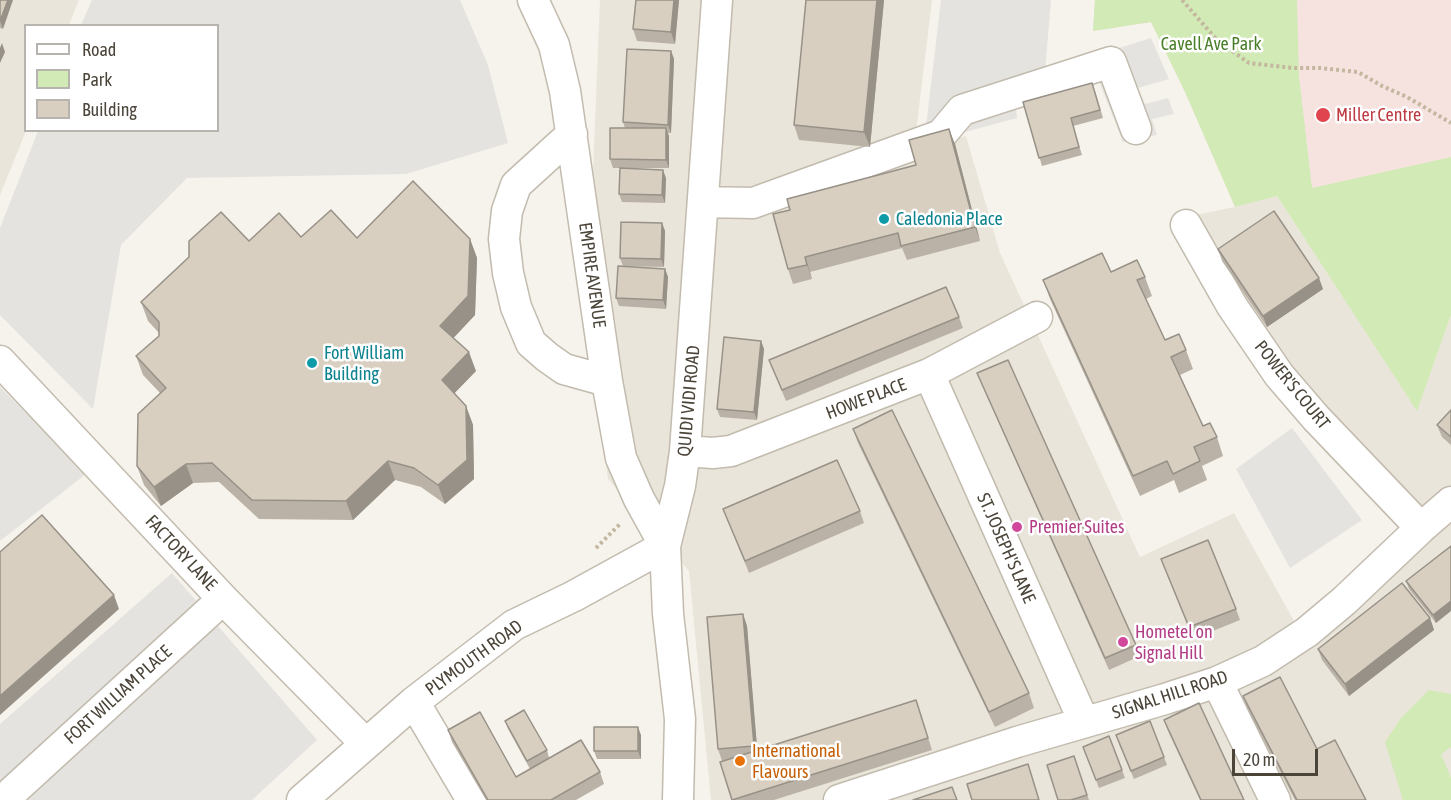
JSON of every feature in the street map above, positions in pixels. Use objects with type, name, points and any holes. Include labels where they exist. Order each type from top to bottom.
[{"type":"street","name":"EMPIRE AVENUE","points":[[533,0],[554,45],[572,134],[607,381],[621,458],[639,499],[665,546]]},
{"type":"street","name":"QUIDI VIDI ROAD","points":[[678,800],[680,719],[668,614],[665,546],[681,486],[685,451],[717,0]]},
{"type":"street","points":[[704,202],[753,203],[941,135],[962,110],[1111,62],[1136,129]]},
{"type":"street","points":[[572,134],[516,186],[507,211],[504,239],[508,273],[516,307],[531,343],[564,369],[607,381]]},
{"type":"street","name":"POWER'S COURT","points":[[1186,225],[1232,306],[1279,375],[1316,418],[1421,528]]},
{"type":"street","name":"HOWE PLACE","points":[[685,451],[713,453],[731,451],[929,375],[1037,316]]},
{"type":"street","name":"FACTORY LANE","points":[[0,361],[223,599],[365,743]]},
{"type":"street","name":"ST. JOSEPH'S LANE","points":[[929,375],[1084,722]]},
{"type":"street","name":"SIGNAL HILL ROAD","points":[[839,800],[1217,682],[1263,661],[1307,632],[1344,601],[1451,502]]},
{"type":"street","name":"PLYMOUTH ROAD","points":[[302,800],[414,702],[514,625],[574,596],[665,546]]},
{"type":"street","name":"FORT WILLIAM PLACE","points":[[12,792],[223,599]]},
{"type":"street","points":[[1217,682],[1275,800]]},
{"type":"street","points":[[414,702],[472,800]]},
{"type":"path","points":[[1182,0],[1217,40],[1249,63],[1358,72],[1451,123]]},
{"type":"shaded area","points":[[0,0],[79,0],[69,24],[24,24],[26,132],[0,195]]},
{"type":"shaded area","points":[[92,0],[460,0],[488,65],[508,143],[406,174],[187,178],[121,245],[93,409],[0,315],[0,228],[38,132],[219,132],[219,24],[81,24]]},
{"type":"shaded area","points":[[600,0],[932,0],[914,149],[966,136],[1000,253],[1140,557],[1234,513],[1309,648],[1438,534],[1265,335],[1185,217],[1277,196],[1417,410],[1451,315],[1451,800],[711,800],[689,571],[608,479],[587,318]]},
{"type":"shaded area","points":[[941,0],[1051,0],[1045,71],[1151,38],[1169,79],[1138,88],[1145,104],[1168,98],[1174,114],[1152,119],[1157,135],[1123,142],[1098,79],[1016,107],[1017,118],[924,143]]},
{"type":"shaded area","name":"Miller Centre","points":[[1095,0],[1451,0],[1451,157],[1235,207],[1185,92],[1151,22],[1093,31]]},
{"type":"shaded area","points":[[0,387],[86,474],[0,541]]},
{"type":"shaded area","points":[[1292,428],[1362,520],[1290,568],[1236,469]]},
{"type":"shaded area","points":[[172,573],[317,740],[252,800],[0,800],[0,724]]},
{"type":"green space","name":"Cavell Ave Park","points":[[1095,0],[1297,0],[1299,76],[1312,188],[1451,157],[1451,315],[1417,411],[1277,196],[1235,207],[1185,92],[1151,22],[1093,31]]},
{"type":"green space","points":[[1429,690],[1451,694],[1451,747],[1441,754],[1451,778],[1451,800],[1403,800],[1385,742],[1401,718]]},
{"type":"building","points":[[0,0],[8,0],[0,21]]},
{"type":"building","points":[[636,0],[674,0],[671,32],[633,29]]},
{"type":"building","points":[[806,0],[877,0],[864,132],[794,125]]},
{"type":"building","points":[[627,49],[671,51],[668,125],[623,122]]},
{"type":"building","points":[[1092,83],[1100,110],[1071,118],[1079,147],[1039,158],[1023,102]]},
{"type":"building","points":[[610,128],[666,128],[666,160],[610,159]]},
{"type":"building","name":"Caledonia Place","points":[[949,129],[975,227],[901,246],[898,233],[805,257],[807,265],[788,269],[773,214],[790,210],[787,199],[916,165],[909,140]]},
{"type":"building","points":[[620,168],[663,170],[662,195],[619,194]]},
{"type":"building","name":"Fort William Building","points":[[413,181],[470,239],[468,296],[440,326],[469,352],[442,380],[466,406],[467,460],[438,485],[414,468],[388,461],[346,501],[252,500],[212,463],[186,464],[154,487],[137,466],[138,414],[166,388],[136,356],[159,336],[159,322],[141,302],[189,257],[189,241],[221,212],[249,241],[279,213],[301,237],[331,210],[357,238]]},
{"type":"building","points":[[1274,211],[1319,278],[1263,316],[1218,249]]},
{"type":"building","points":[[621,222],[662,223],[661,259],[620,258]]},
{"type":"building","points":[[1102,253],[1111,272],[1137,260],[1145,277],[1137,280],[1165,340],[1179,334],[1186,350],[1171,357],[1203,426],[1210,423],[1217,437],[1194,447],[1200,461],[1173,474],[1167,461],[1133,476],[1043,280]]},
{"type":"building","points":[[618,266],[665,269],[663,300],[616,298]]},
{"type":"building","points":[[946,287],[959,317],[782,390],[769,360]]},
{"type":"building","points":[[724,337],[761,341],[754,412],[717,409]]},
{"type":"building","points":[[1008,360],[1136,645],[1105,658],[977,373]]},
{"type":"building","points":[[892,410],[1029,693],[989,712],[853,429]]},
{"type":"building","points":[[1451,410],[1451,437],[1437,425]]},
{"type":"building","points":[[837,460],[860,511],[745,561],[723,509]]},
{"type":"building","points":[[42,515],[114,595],[0,696],[0,552]]},
{"type":"building","points":[[1208,540],[1236,609],[1189,627],[1161,559]]},
{"type":"building","points":[[1451,546],[1451,601],[1433,615],[1406,581]]},
{"type":"building","points":[[1402,583],[1430,618],[1345,684],[1318,649]]},
{"type":"building","points":[[743,614],[754,746],[718,749],[707,617]]},
{"type":"building","points":[[1280,677],[1317,749],[1335,740],[1366,800],[1297,800],[1243,696]]},
{"type":"building","points":[[916,700],[928,738],[732,800],[720,762]]},
{"type":"building","points":[[1199,703],[1244,800],[1201,800],[1164,720]]},
{"type":"building","points":[[524,710],[547,750],[527,761],[505,721]]},
{"type":"building","points":[[480,712],[516,777],[581,740],[600,772],[551,800],[488,800],[448,730]]},
{"type":"building","points":[[1150,721],[1164,757],[1131,771],[1116,735]]},
{"type":"building","points":[[594,727],[638,727],[638,751],[594,751]]},
{"type":"building","points":[[1109,736],[1122,770],[1096,780],[1083,747]]},
{"type":"building","points":[[1074,756],[1087,795],[1071,800],[1058,800],[1047,765]]},
{"type":"building","points":[[1028,764],[1039,800],[972,800],[967,784]]},
{"type":"building","points":[[952,787],[957,800],[913,800]]},
{"type":"place","name":"Miller Centre","points":[[1323,115]]},
{"type":"place","name":"Caledonia Place","points":[[884,219]]},
{"type":"place","name":"Fort William Building","points":[[312,363]]},
{"type":"place","name":"Premier Suites","points":[[1017,527]]},
{"type":"place","name":"Hometel on Signal Hill","points":[[1123,642]]},
{"type":"place","name":"International Flavours","points":[[740,761]]}]
